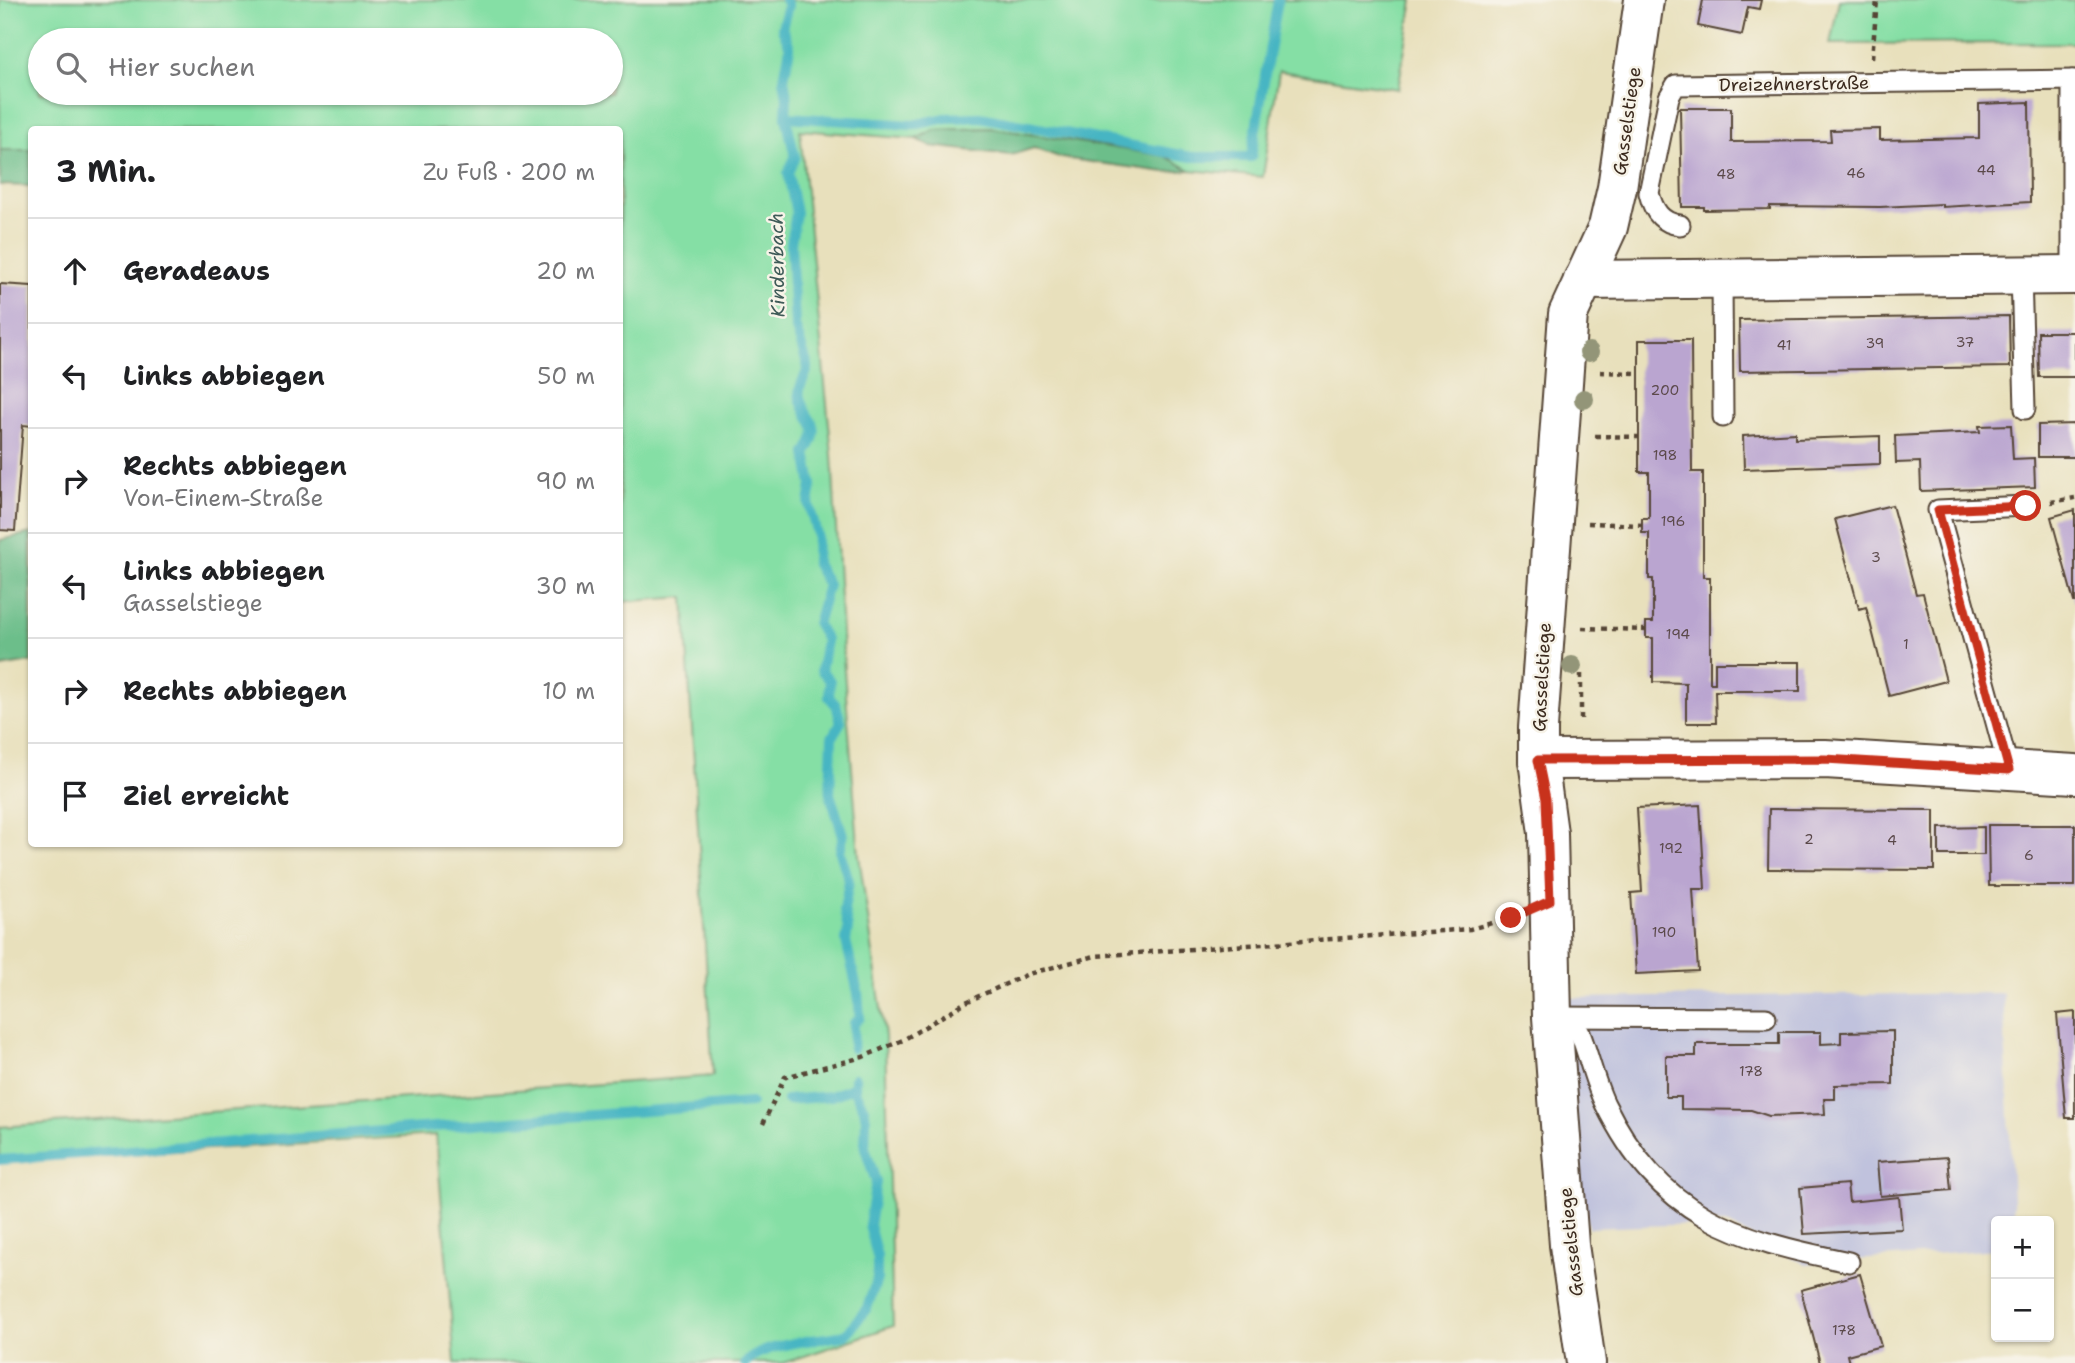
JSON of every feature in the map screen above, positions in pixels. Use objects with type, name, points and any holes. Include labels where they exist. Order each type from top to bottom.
[{"type":"street","name":"Gasselstiege","points":[[1586,1363],[1569,1245],[1552,1017],[1546,799],[1538,760],[1568,314],[1608,227],[1617,188],[1644,0]]},
{"type":"street","name":"Dreizehnerstraße","points":[[1583,281],[2073,275]]},
{"type":"street","points":[[1538,760],[1825,759],[2075,774]]},
{"type":"lane","name":"Dreizehnerstraße","points":[[1680,225],[1660,217],[1652,207],[1649,193],[1669,97],[1676,85],[2073,80],[2073,275]]},
{"type":"lane","points":[[2021,275],[2025,409]]},
{"type":"lane","points":[[1722,279],[1723,417]]},
{"type":"lane","points":[[2009,770],[1938,510],[2026,506]]},
{"type":"lane","points":[[1552,1017],[1766,1017]]},
{"type":"lane","points":[[1552,1017],[1580,1033],[1604,1101],[1620,1130],[1643,1168],[1673,1197],[1703,1216],[1739,1232],[1789,1250],[1849,1262]]},
{"type":"path","points":[[1870,83],[1877,0]]},
{"type":"path","points":[[1600,372],[1639,373]]},
{"type":"path","points":[[1594,436],[1639,437]]},
{"type":"path","points":[[1587,523],[1642,525]]},
{"type":"path","points":[[1581,628],[1646,630]]},
{"type":"path","points":[[763,1124],[785,1077],[863,1057],[903,1040],[966,1002],[1028,974],[1095,957],[1470,929],[1511,918],[1550,901]]},
{"type":"shaded area","points":[[2003,993],[2014,1216],[1991,1216],[1991,1249],[1805,1264],[1725,1223],[1588,1228],[1576,1154],[1563,998]]},
{"type":"green space","points":[[0,0],[1413,0],[1398,89],[1279,71],[1263,177],[1190,170],[1165,156],[991,128],[935,130],[916,139],[800,130],[832,455],[844,670],[859,856],[885,1036],[893,1326],[784,1363],[455,1363],[436,1135],[0,1162],[0,1127],[713,1076],[684,597],[623,602],[623,126],[28,126],[28,150],[0,150]]},
{"type":"green space","points":[[1839,0],[2075,0],[2075,43],[1830,44]]},
{"type":"green space","points":[[991,128],[1165,156],[1190,170],[1165,172],[1062,158],[1034,148],[1011,155],[930,146],[916,139],[935,130]]},
{"type":"green space","points":[[0,150],[28,150],[28,186],[0,185]]},
{"type":"green space","points":[[28,534],[28,662],[0,667],[0,540]]},
{"type":"building","points":[[1703,0],[1761,0],[1759,9],[1748,7],[1742,35],[1698,26]]},
{"type":"building","points":[[2029,102],[2030,202],[1942,207],[1942,204],[1880,207],[1770,206],[1770,209],[1704,210],[1704,207],[1682,207],[1680,108],[1731,108],[1731,142],[1831,141],[1830,130],[1880,129],[1880,140],[1979,138],[1979,104]]},
{"type":"building","points":[[0,284],[28,286],[28,426],[23,425],[15,531],[0,530]]},
{"type":"building","points":[[2009,316],[2010,367],[1740,371],[1739,320]]},
{"type":"building","points":[[2038,332],[2075,332],[2075,377],[2039,377]]},
{"type":"building","points":[[1639,340],[1691,340],[1692,472],[1703,472],[1703,577],[1710,577],[1710,683],[1715,683],[1715,662],[1800,662],[1800,691],[1715,691],[1716,723],[1686,723],[1686,683],[1653,682],[1653,638],[1646,638],[1646,622],[1653,622],[1653,579],[1649,579],[1649,533],[1642,533],[1642,518],[1649,518],[1649,472],[1639,472]]},
{"type":"building","points":[[2075,424],[2075,457],[2038,457],[2038,425]]},
{"type":"building","points":[[2011,425],[2013,459],[2034,458],[2035,487],[1921,491],[1920,462],[1896,463],[1895,436],[1980,432],[1979,426]]},
{"type":"building","points":[[1795,433],[1795,439],[1880,436],[1880,464],[1744,469],[1743,436]]},
{"type":"building","points":[[1892,505],[1916,594],[1923,593],[1946,681],[1889,696],[1866,607],[1859,609],[1835,519]]},
{"type":"building","points":[[2075,510],[2075,602],[2074,602],[2051,517]]},
{"type":"building","points":[[1700,805],[1705,889],[1693,889],[1698,971],[1636,974],[1631,893],[1642,892],[1637,808]]},
{"type":"building","points":[[1769,809],[1934,810],[1934,870],[1768,869]]},
{"type":"building","points":[[1988,825],[2075,825],[2075,886],[1989,886]]},
{"type":"building","points":[[1984,827],[1984,855],[1939,855],[1939,828]]},
{"type":"building","points":[[2075,1012],[2075,1118],[2066,1118],[2057,1014]]},
{"type":"building","points":[[1893,1031],[1893,1084],[1835,1085],[1835,1099],[1824,1099],[1825,1114],[1769,1116],[1751,1110],[1681,1109],[1681,1097],[1666,1097],[1666,1056],[1696,1056],[1696,1044],[1779,1044],[1779,1032],[1821,1032],[1821,1044],[1841,1043],[1841,1032]]},
{"type":"building","points":[[1948,1157],[1951,1190],[1880,1196],[1877,1162]]},
{"type":"building","points":[[1847,1184],[1849,1202],[1899,1197],[1902,1229],[1804,1234],[1800,1188]]},
{"type":"building","points":[[1860,1274],[1881,1346],[1847,1355],[1849,1363],[1820,1363],[1801,1290]]},
{"type":"waterway","name":"Kinderbach","points":[[785,0],[788,5],[782,28],[790,47],[784,79],[786,117],[795,157],[788,173],[796,213],[791,243],[795,325],[808,367],[799,394],[815,429],[812,443],[806,453],[812,485],[809,504],[817,535],[816,564],[828,585],[817,624],[826,640],[821,670],[830,681],[829,697],[836,705],[841,722],[832,737],[830,794],[843,835],[840,852],[849,881],[844,910],[848,929],[846,941],[858,993],[860,1018],[854,1023],[853,1048]]},
{"type":"waterway","points":[[786,117],[913,125],[946,118],[980,117],[1192,157],[1251,157],[1278,0]]},
{"type":"waterway","name":"Kinderbach","points":[[745,1363],[753,1356],[778,1347],[846,1335],[867,1308],[877,1279],[877,1256],[869,1225],[876,1182],[865,1148],[866,1120],[864,1108],[855,1092],[855,1078]]},
{"type":"waterway","points":[[787,1100],[831,1096],[855,1087]]},
{"type":"waterway","points":[[0,1160],[751,1103]]},
{"type":"route","points":[[1511,918],[1550,901],[1546,799],[1538,760],[1787,758],[2009,770],[1938,510],[2026,506]]}]
